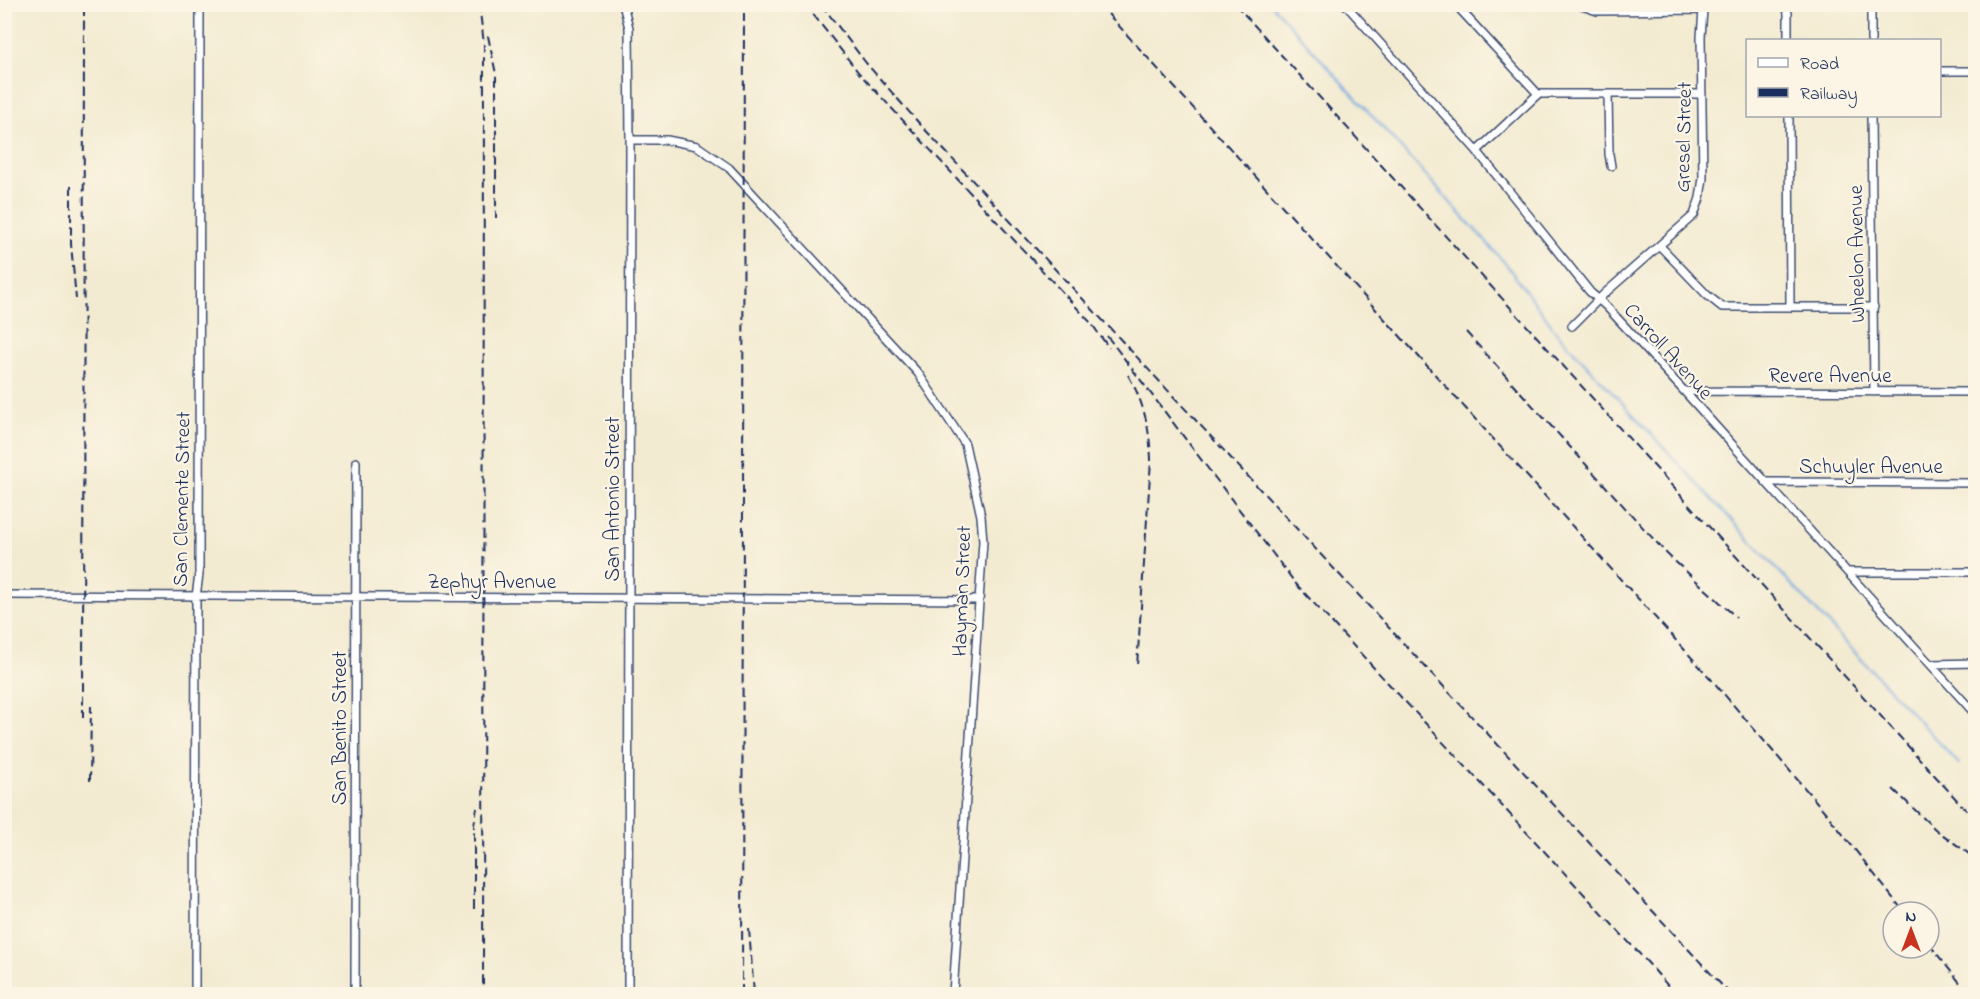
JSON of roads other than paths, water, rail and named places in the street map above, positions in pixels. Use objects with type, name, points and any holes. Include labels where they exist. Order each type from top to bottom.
[{"type":"street","name":"San Clemente Street","points":[[195,994],[196,597],[199,574],[200,4]]},
{"type":"street","name":"San Antonio Street","points":[[623,4],[629,28],[630,140],[628,994]]},
{"type":"street","name":"Carroll Avenue","points":[[1345,4],[1477,151],[1590,292],[1684,391],[1976,715]]},
{"type":"street","points":[[1455,4],[1538,94]]},
{"type":"street","points":[[1576,4],[1597,10],[1638,7],[1706,7]]},
{"type":"street","points":[[1785,4],[1788,13],[1788,39]]},
{"type":"street","points":[[1871,4],[1871,39]]},
{"type":"street","name":"Gresel Street","points":[[1572,326],[1694,215],[1700,198],[1703,177],[1702,94],[1706,7]]},
{"type":"street","points":[[1941,71],[1976,71]]},
{"type":"street","points":[[1477,151],[1538,94],[1702,94]]},
{"type":"street","points":[[1608,94],[1611,166]]},
{"type":"street","points":[[1789,117],[1790,307]]},
{"type":"street","name":"Wheelon Avenue","points":[[1871,117],[1874,392]]},
{"type":"street","name":"Hayman Street","points":[[630,140],[668,140],[697,146],[729,168],[918,373],[965,444],[981,516],[983,541],[953,994]]},
{"type":"street","points":[[1660,246],[1707,295],[1722,307],[1874,307]]},
{"type":"street","name":"Revere Avenue","points":[[1684,391],[1976,392]]},
{"type":"street","name":"San Benito Street","points":[[355,994],[356,462]]},
{"type":"street","name":"Schuyler Avenue","points":[[1766,482],[1976,483]]},
{"type":"street","points":[[1848,572],[1976,573]]},
{"type":"street","name":"Zephyr Avenue","points":[[4,595],[979,600]]},
{"type":"street","points":[[1930,664],[1976,663]]},
{"type":"waterway","points":[[1271,4],[1505,263],[1558,334],[1959,764]]},
{"type":"railway","points":[[83,718],[84,4]]},
{"type":"railway","points":[[477,4],[484,44],[483,994]]},
{"type":"railway","points":[[742,994],[744,4]]},
{"type":"railway","points":[[805,4],[859,73],[1091,323],[1109,348]]},
{"type":"railway","points":[[821,4],[866,63],[918,122],[1730,994]]},
{"type":"railway","points":[[1099,4],[1711,679],[1826,813],[1895,900]]},
{"type":"railway","points":[[1235,4],[1976,821]]},
{"type":"railway","points":[[488,36],[496,74],[496,218]]},
{"type":"railway","points":[[71,185],[71,244],[76,299]]},
{"type":"railway","points":[[1466,332],[1667,554],[1736,617]]},
{"type":"railway","points":[[1107,336],[1296,584],[1675,994]]},
{"type":"railway","points":[[1128,375],[1145,416],[1151,460],[1137,666]]},
{"type":"railway","points":[[90,781],[91,706]]},
{"type":"railway","points":[[1893,789],[1935,829],[1976,859]]},
{"type":"railway","points":[[474,909],[474,825],[477,808]]},
{"type":"railway","points":[[749,929],[754,994]]},
{"type":"railway","points":[[1941,959],[1969,994]]}]
